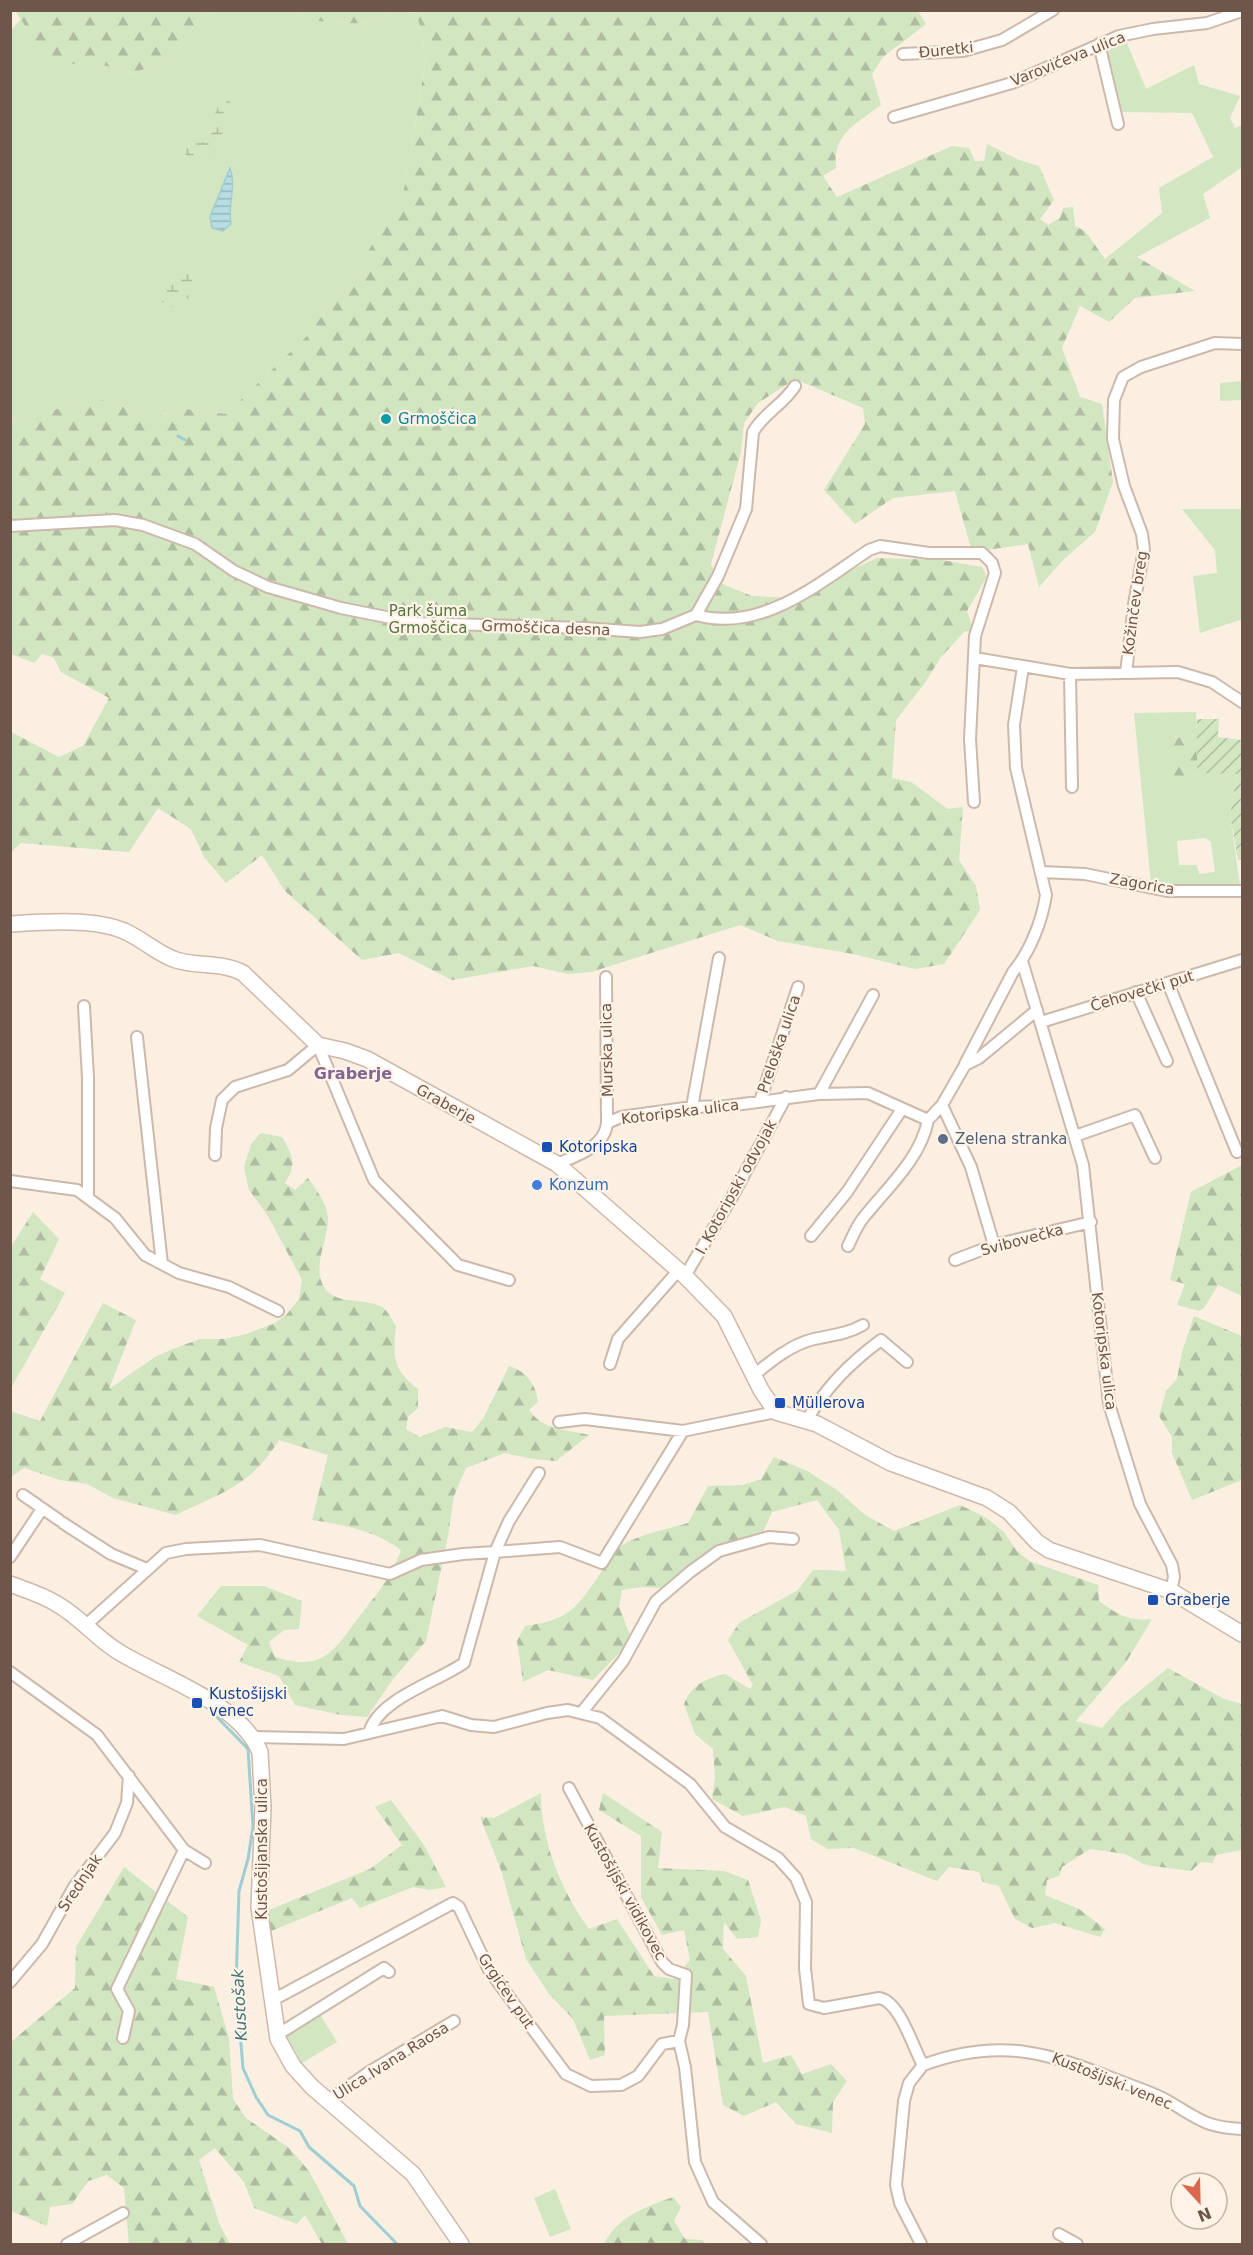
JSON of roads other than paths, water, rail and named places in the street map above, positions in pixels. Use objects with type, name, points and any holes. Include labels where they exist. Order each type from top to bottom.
[{"type":"street","name":"Đuretki","points":[[903,54],[963,51],[1002,40],[1053,10]]},
{"type":"street","name":"Varovićeva ulica","points":[[894,117],[1012,83],[1119,36],[1153,29],[1207,23],[1242,11]]},
{"type":"street","points":[[1099,44],[1118,124]]},
{"type":"street","name":"Kožinčev breg","points":[[1126,673],[1134,604],[1144,550],[1142,534],[1124,486],[1113,439],[1114,400],[1123,377],[1141,367],[1215,343],[1242,344]]},
{"type":"street","points":[[795,386],[787,399],[759,422],[753,432],[746,509],[718,576],[696,615],[716,620],[772,610],[869,550],[880,546],[928,553],[982,553],[992,563],[995,573],[975,636],[970,739],[974,802]]},
{"type":"street","name":"Grmoščica desna","points":[[10,526],[115,520],[143,525],[195,544],[234,571],[268,587],[350,610],[416,623],[640,632],[676,626],[696,615]]},
{"type":"street","points":[[975,658],[1070,674],[1178,672],[1212,682],[1242,702]]},
{"type":"street","points":[[848,1246],[862,1219],[889,1190],[914,1153],[926,1131],[928,1120],[942,1105],[965,1065],[1013,972],[1022,961],[1043,916],[1046,895],[1042,872],[1016,768],[1014,725],[1023,667]]},
{"type":"street","points":[[1070,674],[1072,787]]},
{"type":"street","name":"Zagorica","points":[[1042,872],[1084,874],[1167,891],[1242,891]]},
{"type":"street","name":"Graberje","points":[[10,924],[100,924],[125,931],[160,954],[177,961],[233,968],[243,973],[318,1045],[367,1059],[557,1164],[682,1274],[724,1316],[776,1412]]},
{"type":"street","points":[[692,1107],[718,958]]},
{"type":"street","name":"Čehovečki put","points":[[1041,1022],[1242,960]]},
{"type":"street","name":"Kotoripska ulica","points":[[1022,961],[1083,1166],[1091,1222],[1109,1404],[1120,1447],[1140,1504],[1172,1565],[1174,1577],[1171,1591]]},
{"type":"street","name":"Murska ulica","points":[[606,977],[607,1123]]},
{"type":"street","points":[[1168,983],[1237,1152]]},
{"type":"street","name":"Preloška ulica","points":[[760,1101],[798,987]]},
{"type":"street","points":[[1136,992],[1167,1061]]},
{"type":"street","points":[[819,1094],[873,995]]},
{"type":"street","points":[[84,1006],[88,1078],[88,1196]]},
{"type":"street","points":[[965,1065],[979,1058],[1037,1010]]},
{"type":"street","points":[[137,1037],[162,1264]]},
{"type":"street","points":[[215,1155],[216,1128],[222,1100],[235,1088],[288,1071],[318,1045],[352,1121],[374,1180],[458,1265],[509,1280]]},
{"type":"street","name":"Kotoripska ulica","points":[[557,1164],[584,1152],[599,1142],[607,1130],[607,1123],[621,1117],[692,1107],[819,1094],[868,1093],[928,1120]]},
{"type":"street","name":"I. Kotoripski odvojak","points":[[610,1364],[618,1339],[682,1274],[732,1197],[786,1097]]},
{"type":"street","points":[[942,1105],[971,1167],[994,1245]]},
{"type":"street","points":[[811,1236],[847,1192],[902,1109]]},
{"type":"street","points":[[1075,1136],[1135,1115],[1155,1158]]},
{"type":"street","points":[[10,1181],[61,1186],[88,1196],[115,1218],[145,1255],[179,1273],[229,1287],[278,1311]]},
{"type":"street","name":"Svibovečka","points":[[955,1260],[994,1245],[1091,1222]]},
{"type":"street","points":[[754,1375],[795,1346],[813,1339],[848,1333],[863,1325]]},
{"type":"street","points":[[807,1420],[822,1395],[842,1373],[881,1340],[907,1362]]},
{"type":"street","points":[[559,1422],[585,1419],[683,1431],[776,1412],[807,1420],[891,1463],[987,1498],[1019,1521],[1037,1542],[1059,1555],[1171,1591],[1242,1634]]},
{"type":"street","points":[[86,1625],[166,1553],[260,1545],[390,1574],[421,1560],[530,1547],[560,1547],[602,1563],[683,1431]]},
{"type":"street","points":[[369,1733],[372,1722],[415,1687],[464,1664],[495,1552],[509,1521],[539,1473]]},
{"type":"street","points":[[23,1495],[111,1554],[147,1569]]},
{"type":"street","points":[[10,1557],[42,1509]]},
{"type":"street","points":[[582,1712],[623,1661],[656,1601],[690,1572],[719,1551],[769,1537],[793,1539]]},
{"type":"street","name":"Kustošijanska ulica","points":[[10,1584],[59,1604],[119,1652],[209,1701],[241,1724],[251,1737],[260,1752],[263,1808],[259,1907],[277,2035],[293,2066],[328,2101],[412,2174],[461,2244]]},
{"type":"street","points":[[13,1678],[97,1735],[184,1850],[206,1863]]},
{"type":"street","points":[[251,1737],[330,1739],[369,1733],[442,1716],[471,1725],[494,1727],[547,1713],[582,1712],[600,1718],[690,1784],[725,1827],[785,1863],[803,1889],[806,1902],[805,1968],[809,2004],[824,2008],[879,1998],[885,1999],[898,2015],[923,2065],[909,2083],[904,2100],[896,2185],[900,2203],[921,2244]]},
{"type":"street","name":"Srednjak","points":[[10,1982],[42,1944],[74,1887],[115,1833],[127,1803],[129,1776]]},
{"type":"street","name":"Kustošijski vidikovec","points":[[569,1788],[662,1962],[686,1976],[683,2025],[679,2041],[685,2067],[692,2148],[701,2178],[713,2202],[761,2244]]},
{"type":"street","points":[[123,2038],[129,2011],[117,1989],[184,1850]]},
{"type":"street","name":"Grgićev put","points":[[271,2001],[453,1903],[459,1906],[489,1970],[557,2065],[573,2079],[591,2086],[621,2085],[638,2076],[662,2044],[679,2041]]},
{"type":"street","points":[[277,2035],[384,1968],[389,1972]]},
{"type":"street","name":"Ulica Ivana Raosa","points":[[328,2101],[369,2072],[454,2021]]},
{"type":"street","name":"Kustošijski venec","points":[[923,2065],[956,2055],[1012,2049],[1031,2051],[1088,2068],[1167,2100],[1208,2126],[1242,2129]]},
{"type":"street","points":[[67,2244],[123,2213]]},
{"type":"street","points":[[1059,2234],[1077,2244]]},
{"type":"water","points":[[230,168],[233,182],[231,224],[223,231],[212,228],[210,217]]},
{"type":"waterway","points":[[178,436],[185,440]]},
{"type":"waterway","name":"Kustošak","points":[[215,1715],[248,1749],[253,1827],[248,1859],[239,1891],[236,1984],[243,2068],[256,2097],[268,2115],[300,2131],[309,2147],[354,2186],[360,2206],[397,2244]]},
{"type":"place","name":"Grmoščica","points":[[386,419]]},
{"type":"place","name":"Zelena stranka","points":[[943,1139]]},
{"type":"place","name":"Kotoripska","points":[[547,1147]]},
{"type":"place","name":"Konzum","points":[[537,1185]]},
{"type":"place","name":"Müllerova","points":[[780,1403]]},
{"type":"place","name":"Graberje","points":[[1153,1600]]},
{"type":"place","name":"Kustošijski venec","points":[[197,1703]]},
{"type":"district","name":"Graberje","points":[[353,1073]]},
{"type":"park label","name":"Park šuma Grmoščica","points":[[428,620]]}]
